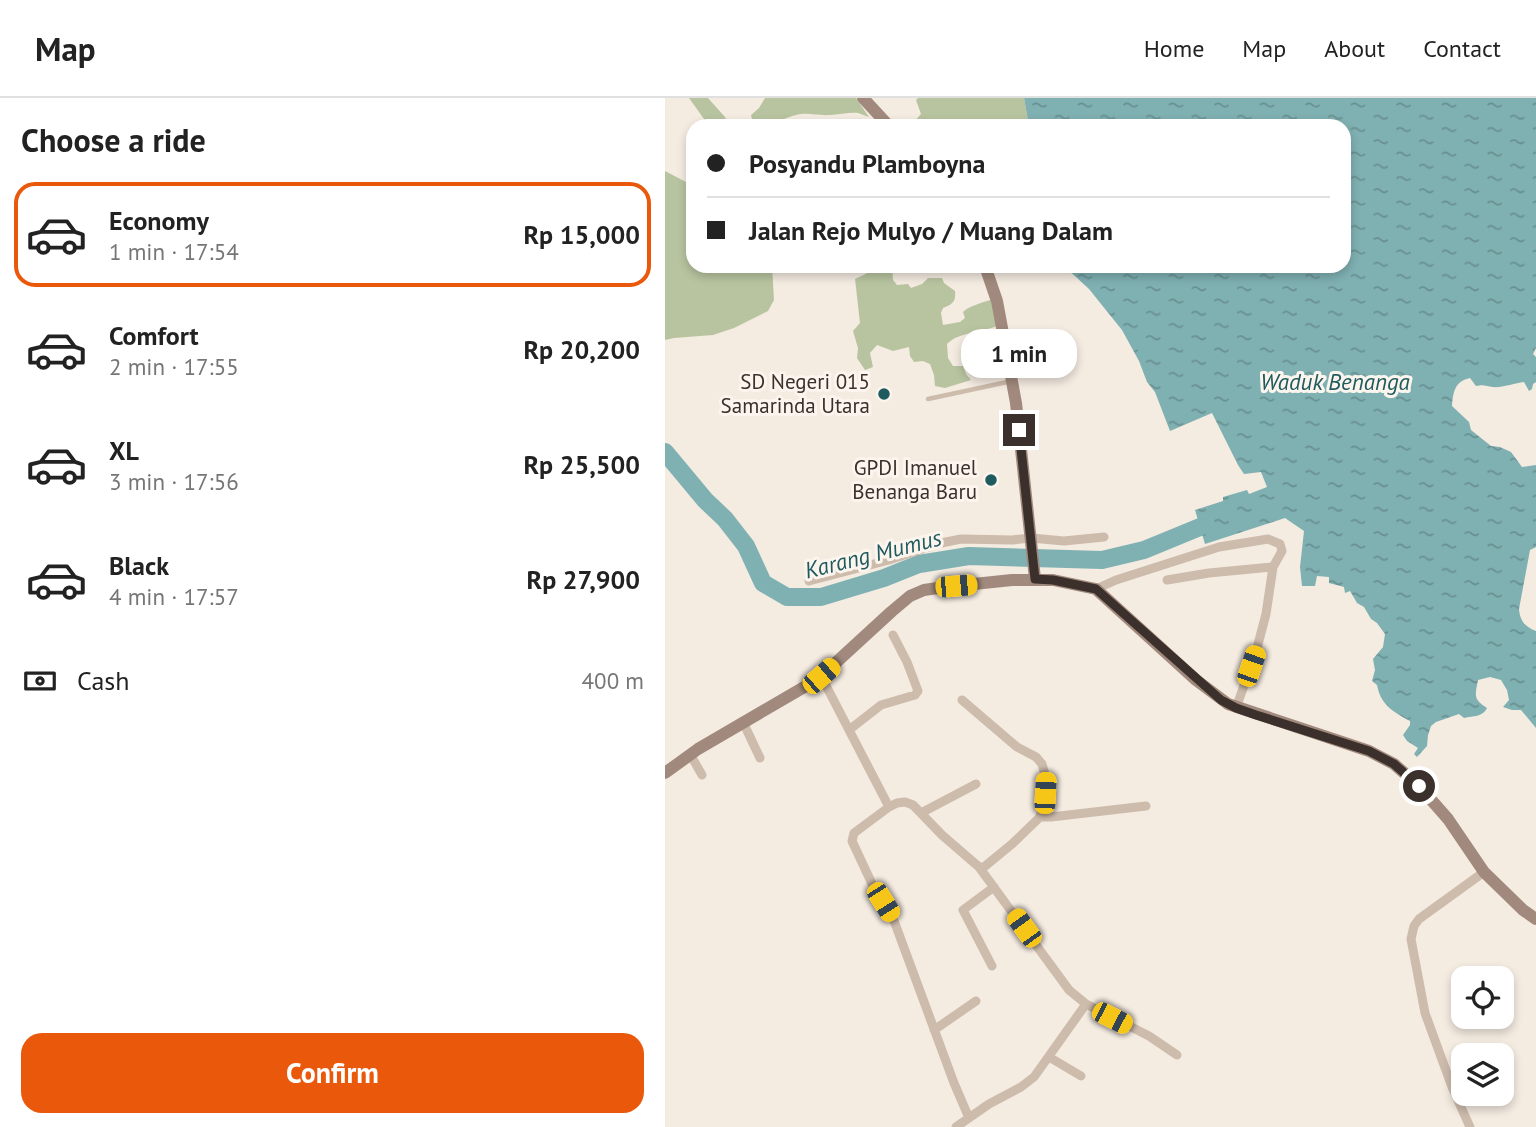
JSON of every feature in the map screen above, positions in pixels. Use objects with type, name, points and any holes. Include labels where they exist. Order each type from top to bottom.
[{"type":"main road","points":[[863,98],[882,119]]},
{"type":"main road","points":[[987,273],[997,301],[1013,381],[1035,574]]},
{"type":"main road","points":[[665,773],[690,754],[808,686],[915,594],[924,590],[1035,574],[1096,589],[1196,680],[1236,708],[1369,751],[1394,764],[1419,786],[1448,819],[1484,872],[1516,904],[1536,919]]},
{"type":"street","points":[[809,581],[961,539],[1064,541],[1104,537]]},
{"type":"street","points":[[1096,589],[1219,547],[1268,538],[1280,544],[1282,551],[1273,567],[1266,614],[1256,652],[1236,708]]},
{"type":"street","points":[[1167,580],[1273,567]]},
{"type":"street","points":[[849,730],[881,705],[915,695],[918,691],[893,635]]},
{"type":"street","points":[[821,676],[889,807]]},
{"type":"street","points":[[962,700],[1017,747],[1036,757],[1042,764],[1046,778],[1040,817],[994,860],[984,867],[979,867]]},
{"type":"street","points":[[743,722],[760,758]]},
{"type":"street","points":[[690,754],[702,775]]},
{"type":"street","points":[[921,813],[976,784]]},
{"type":"street","points":[[969,1118],[893,918],[873,886],[852,841],[854,833],[897,803],[913,805],[979,867],[1069,990],[1086,1004],[1149,1036],[1177,1055]]},
{"type":"street","points":[[1040,817],[1146,806]]},
{"type":"street","points":[[1470,1127],[1425,1013],[1411,939],[1413,926],[1419,919],[1484,872]]},
{"type":"street","points":[[992,966],[963,908],[994,887]]},
{"type":"street","points":[[935,1030],[976,1001]]},
{"type":"street","points":[[956,1127],[1034,1077],[1086,1004]]},
{"type":"street","points":[[1049,1057],[1081,1076]]},
{"type":"lane","points":[[927,399],[1013,381]]},
{"type":"green space","points":[[689,98],[708,98],[726,119],[704,119]]},
{"type":"green space","points":[[765,98],[856,98],[869,117],[855,113],[752,119],[751,115]]},
{"type":"green space","points":[[1024,98],[1028,119],[917,119],[921,114],[916,100]]},
{"type":"green space","points":[[665,171],[686,182],[686,273],[772,273],[774,300],[768,311],[734,328],[713,335],[665,340]]},
{"type":"green space","points":[[867,273],[892,273],[897,285],[908,284],[911,288],[922,284],[928,278],[942,278],[944,283],[955,291],[953,302],[943,308],[941,313],[943,325],[960,322],[965,318],[963,312],[993,299],[999,325],[965,334],[947,344],[948,358],[953,366],[963,366],[971,380],[945,388],[935,386],[930,364],[923,361],[914,362],[909,347],[893,351],[877,345],[870,353],[873,367],[865,370],[857,358],[858,348],[853,331],[860,323],[855,279]]},
{"type":"water","name":"Waduk Benanga","points":[[1024,98],[1536,98],[1536,348],[1533,354],[1536,357],[1536,382],[1529,391],[1524,382],[1496,387],[1476,386],[1470,378],[1456,388],[1452,406],[1469,422],[1471,430],[1491,446],[1511,452],[1522,467],[1536,465],[1536,547],[1530,550],[1519,609],[1524,623],[1536,631],[1536,728],[1521,710],[1503,707],[1509,700],[1507,690],[1501,680],[1490,677],[1478,680],[1476,690],[1477,699],[1487,708],[1485,711],[1477,716],[1464,718],[1459,714],[1436,722],[1431,726],[1427,746],[1417,757],[1414,754],[1418,748],[1403,735],[1410,721],[1388,707],[1381,698],[1377,685],[1372,681],[1375,670],[1373,659],[1383,647],[1385,634],[1364,607],[1357,603],[1350,591],[1345,593],[1344,587],[1329,583],[1329,577],[1317,576],[1315,586],[1302,586],[1300,567],[1304,531],[1285,518],[1205,544],[1195,510],[1223,501],[1223,497],[1247,490],[1249,494],[1267,487],[1261,472],[1244,474],[1212,413],[1170,431],[1155,392],[1147,382],[1122,330],[1089,289],[1072,273],[1351,273],[1351,119],[1028,119]]},
{"type":"waterway","name":"Karang Mumus","points":[[665,452],[746,546],[763,583],[787,597],[821,597],[919,564],[969,556],[1102,560],[1144,550],[1200,527]]},
{"type":"place","name":"SD Negeri 015 Samarinda Utara","points":[[884,394]]},
{"type":"place","name":"GPDI Imanuel Benanga Baru","points":[[991,480]]},
{"type":"route","points":[[1019,430],[1035,579],[1096,589],[1221,700],[1256,715],[1369,751],[1394,764],[1419,786]]}]
